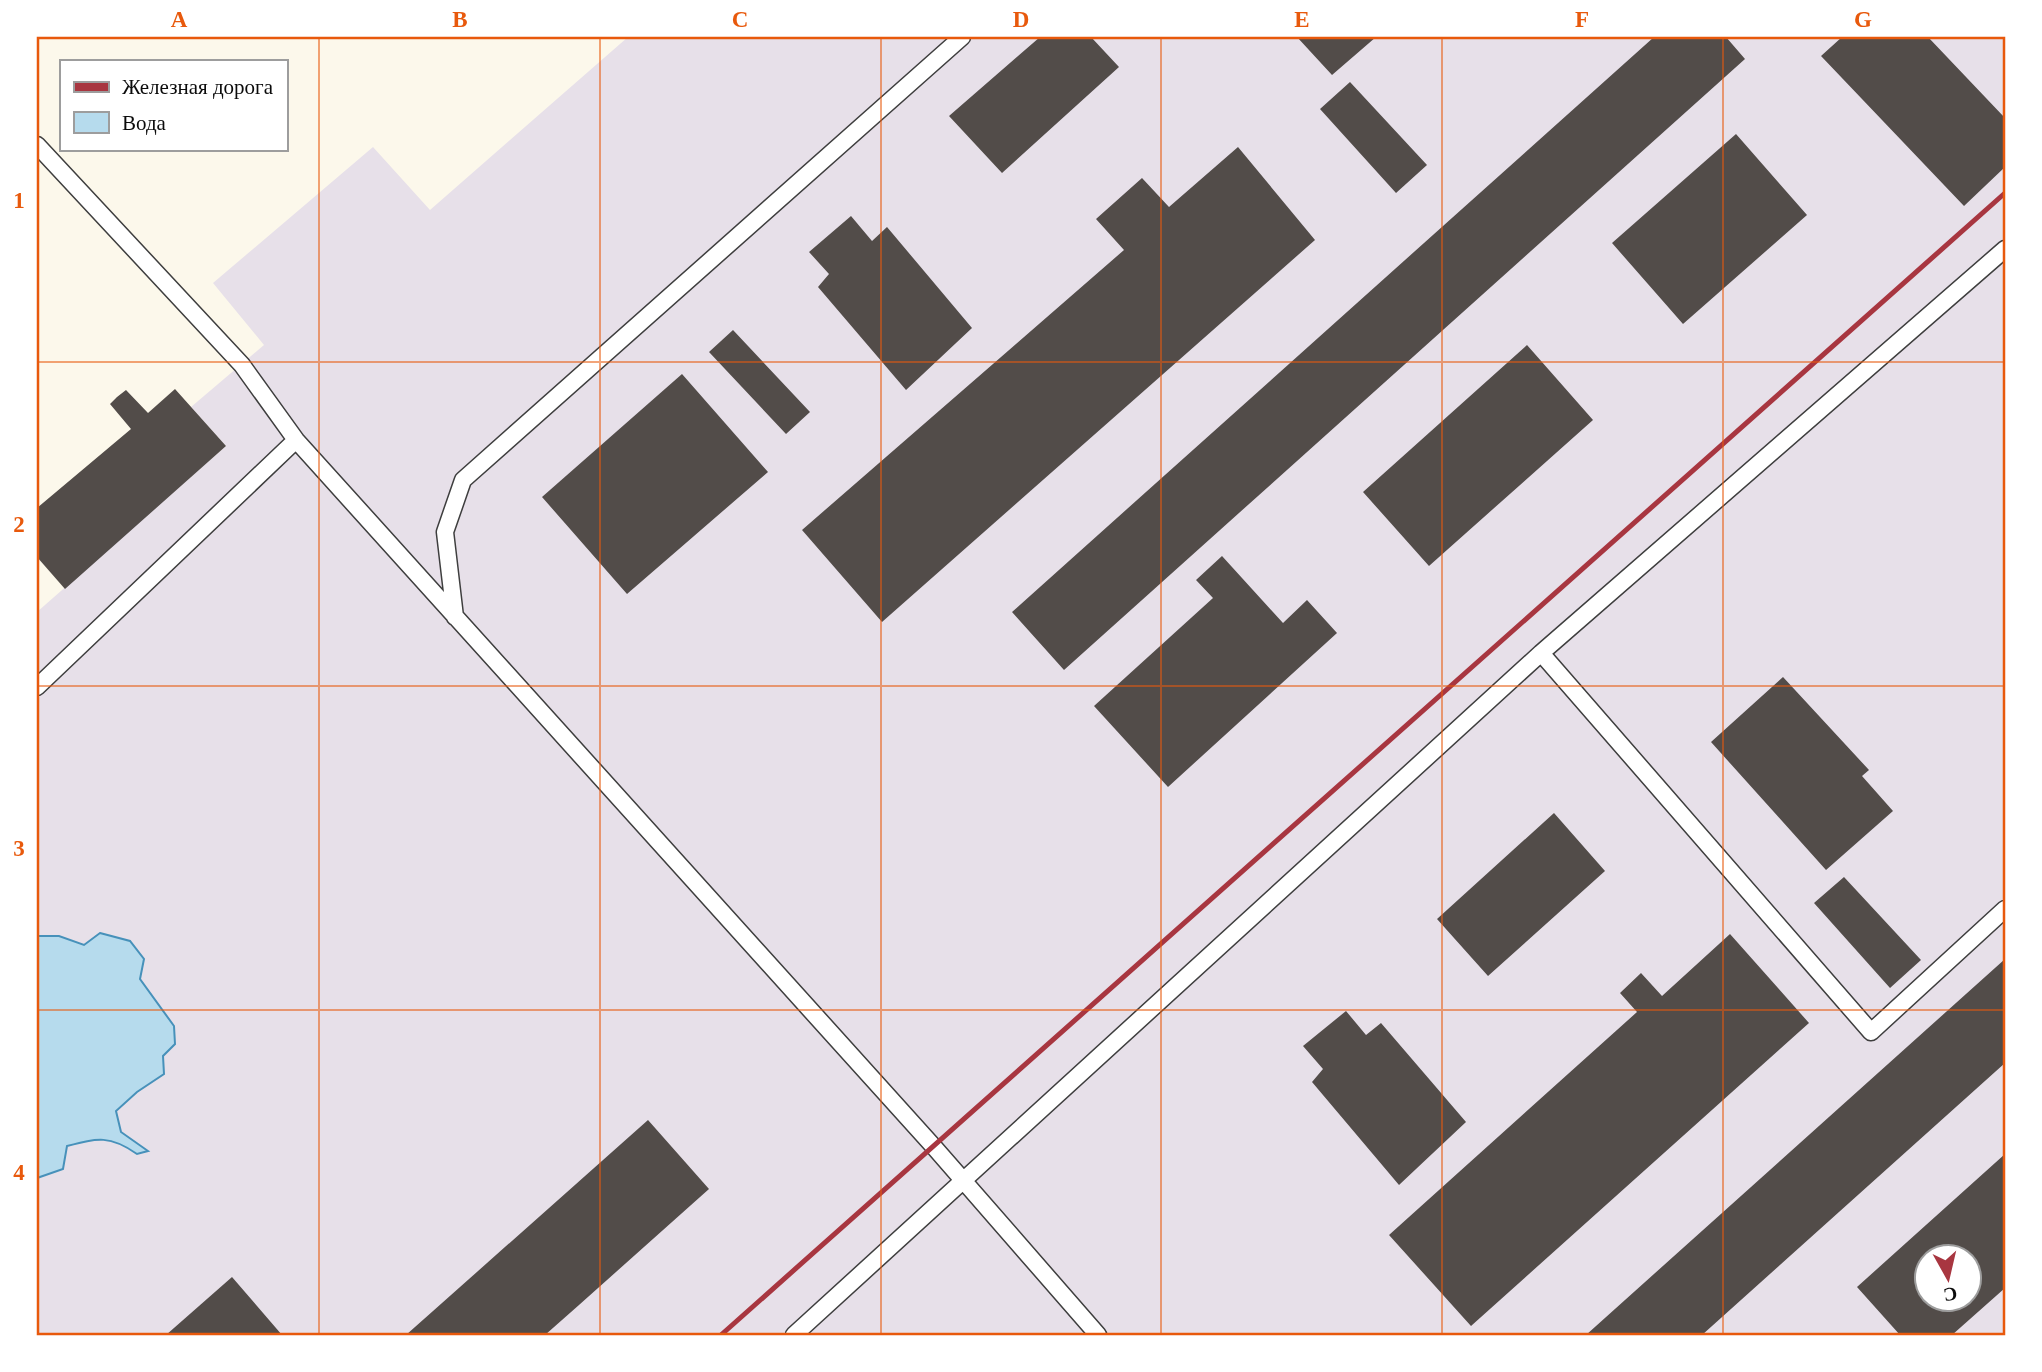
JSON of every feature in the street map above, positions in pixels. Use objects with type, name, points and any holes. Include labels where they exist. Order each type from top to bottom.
[{"type":"lane","points":[[455,617],[445,532],[463,480],[962,37]]},
{"type":"lane","points":[[37,145],[242,365],[296,440],[964,1182],[1098,1335]]},
{"type":"lane","points":[[794,1335],[1541,653],[2005,249]]},
{"type":"lane","points":[[37,687],[296,440]]},
{"type":"lane","points":[[1541,653],[1871,1032],[2005,909]]},
{"type":"shaded area","points":[[628,37],[2005,37],[2005,1335],[37,1335],[37,612],[226,446],[191,407],[264,345],[213,283],[373,147],[430,210]]},
{"type":"water","points":[[100,933],[130,941],[144,959],[140,979],[174,1026],[175,1044],[163,1056],[164,1074],[137,1092],[116,1111],[121,1132],[148,1151],[137,1154],[119,1144],[104,1140],[78,1143],[67,1146],[63,1169],[37,1178],[37,936],[59,936],[84,945]]},
{"type":"building","points":[[1040,37],[1091,37],[1119,67],[1002,173],[949,116]]},
{"type":"building","points":[[1297,37],[1376,37],[1332,75]]},
{"type":"building","points":[[1654,37],[1726,37],[1745,59],[1064,670],[1012,612]]},
{"type":"building","points":[[1842,37],[1928,37],[2005,118],[2005,167],[1964,206],[1821,56]]},
{"type":"building","points":[[1350,82],[1427,165],[1396,193],[1320,109]]},
{"type":"building","points":[[1736,134],[1807,215],[1683,324],[1612,243]]},
{"type":"building","points":[[1238,147],[1315,240],[882,622],[802,530],[1124,250],[1096,219],[1142,178],[1169,207]]},
{"type":"building","points":[[851,216],[872,241],[887,227],[972,328],[906,390],[818,287],[829,274],[809,252]]},
{"type":"building","points":[[733,330],[810,412],[786,434],[709,352]]},
{"type":"building","points":[[1527,345],[1593,420],[1429,566],[1363,492]]},
{"type":"building","points":[[682,374],[768,472],[627,594],[542,497]]},
{"type":"building","points":[[175,389],[226,446],[65,589],[37,557],[37,508],[131,429],[110,404],[117,397],[126,390],[148,413]]},
{"type":"building","points":[[1222,556],[1283,623],[1307,600],[1337,633],[1168,787],[1094,706],[1213,598],[1196,580]]},
{"type":"building","points":[[1783,677],[1869,770],[1862,776],[1893,811],[1826,870],[1711,742]]},
{"type":"building","points":[[1554,813],[1605,871],[1488,976],[1437,919]]},
{"type":"building","points":[[1844,877],[1921,960],[1890,988],[1814,903]]},
{"type":"building","points":[[1730,934],[1809,1023],[1471,1326],[1389,1235],[1637,1012],[1620,993],[1641,973],[1662,996]]},
{"type":"building","points":[[2005,959],[2005,1063],[1702,1335],[1586,1335]]},
{"type":"building","points":[[1346,1011],[1366,1035],[1381,1023],[1466,1122],[1399,1185],[1312,1082],[1323,1069],[1303,1046]]},
{"type":"building","points":[[648,1120],[709,1189],[579,1305],[545,1335],[406,1335]]},
{"type":"building","points":[[2005,1154],[2005,1288],[1982,1308],[1982,1242],[1912,1242],[1912,1312],[1978,1312],[1952,1335],[1900,1335],[1857,1287]]},
{"type":"building","points":[[232,1277],[282,1335],[166,1335]]},
{"type":"railway","points":[[721,1335],[2005,193]]}]
